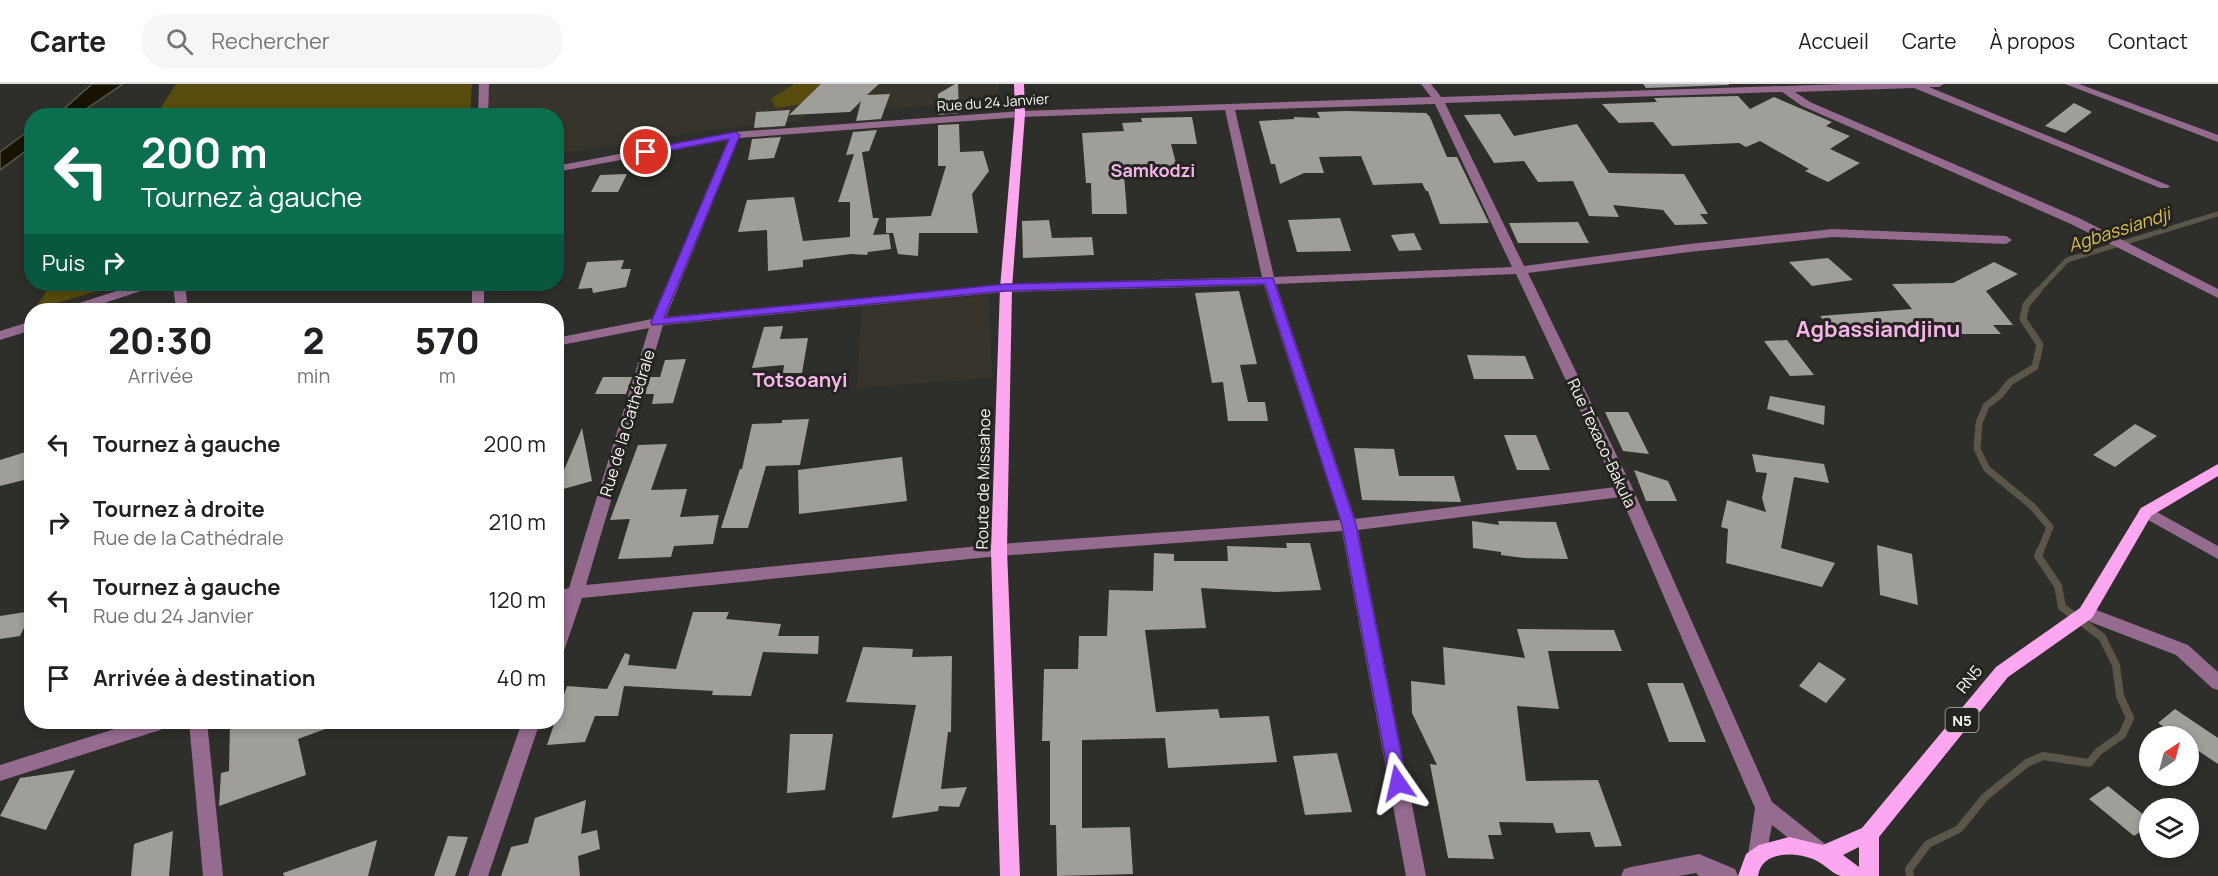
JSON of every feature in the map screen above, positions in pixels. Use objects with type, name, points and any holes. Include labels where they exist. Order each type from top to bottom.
[{"type":"main road","name":"Route de Missahoe","points":[[1010,876],[999,550],[1006,288],[1020,114],[1019,84]]},
{"type":"main road","name":"N5","points":[[2078,617],[2146,512],[2218,469]]},
{"type":"main road","name":"RN5","points":[[1823,854],[1869,834],[2002,672],[2078,617]]},
{"type":"main road","points":[[1869,834],[1869,876]]},
{"type":"main road","points":[[1748,876],[1749,867],[1758,855],[1773,847],[1792,845],[1823,854],[1835,860],[1855,876]]},
{"type":"street","points":[[483,108],[484,84]]},
{"type":"street","name":"Rue Texaco-Bakula","points":[[1426,84],[1439,101],[1626,491],[1765,808],[1823,854]]},
{"type":"street","points":[[1627,84],[1631,95]]},
{"type":"street","name":"Rue du 24 Janvier","points":[[564,167],[735,135],[1020,114],[1786,90],[1816,86],[1939,84]]},
{"type":"street","points":[[2070,84],[2218,139]]},
{"type":"street","points":[[1916,85],[1921,89],[2164,186]]},
{"type":"street","points":[[1786,90],[1817,109],[2075,220],[2218,294]]},
{"type":"street","points":[[1229,106],[1269,281],[1349,525],[1416,876]]},
{"type":"street","name":"Rue de la Cathédrale","points":[[564,626],[657,322],[735,135]]},
{"type":"street","points":[[564,340],[657,322],[1006,288],[1269,281],[1521,270],[1833,233],[2006,240]]},
{"type":"street","points":[[93,303],[128,291]]},
{"type":"street","points":[[0,336],[24,328]]},
{"type":"street","points":[[564,596],[576,592],[999,550],[1349,525],[1626,491]]},
{"type":"street","points":[[2146,512],[2218,553]]},
{"type":"street","points":[[2078,617],[2182,650],[2218,683]]},
{"type":"street","points":[[0,773],[138,729]]},
{"type":"street","points":[[199,729],[213,876]]},
{"type":"street","points":[[478,876],[529,729]]},
{"type":"street","points":[[1758,855],[1765,808]]},
{"type":"street","points":[[1631,876],[1706,869],[1728,876]]},
{"type":"shaded area","points":[[92,84],[123,84],[87,108],[65,108]]},
{"type":"shaded area","points":[[176,84],[472,84],[470,108],[161,108]]},
{"type":"shaded area","points":[[488,84],[999,84],[1000,101],[991,104],[805,112],[801,121],[717,129],[564,153],[564,108],[485,108]]},
{"type":"shaded area","points":[[794,84],[821,84],[812,93],[833,99],[776,108],[771,99]]},
{"type":"shaded area","points":[[24,134],[24,152],[0,170],[0,152]]},
{"type":"shaded area","points":[[46,291],[97,291],[57,303],[39,303]]},
{"type":"shaded area","points":[[989,295],[992,378],[857,388],[862,307]]},
{"type":"building","points":[[821,84],[879,84],[867,95],[890,94],[881,119],[856,121],[861,101],[850,112],[789,115]]},
{"type":"building","points":[[958,84],[959,113],[938,115],[938,94]]},
{"type":"building","points":[[1643,84],[1728,84],[1730,85],[1646,88]]},
{"type":"building","points":[[1738,96],[1750,109],[1774,97],[1832,122],[1826,126],[1850,136],[1830,149],[1860,163],[1828,182],[1805,171],[1809,169],[1760,141],[1746,147],[1739,143],[1672,146],[1653,122],[1619,123],[1602,104],[1657,102],[1654,98]]},
{"type":"building","points":[[2074,103],[2092,112],[2065,133],[2045,126]]},
{"type":"building","points":[[790,110],[785,126],[754,128],[756,112]]},
{"type":"building","points":[[1317,112],[1426,113],[1430,117],[1447,157],[1457,157],[1489,223],[1440,224],[1428,191],[1422,183],[1373,185],[1361,156],[1319,157],[1324,173],[1304,173],[1280,184],[1275,164],[1271,164],[1259,121],[1294,119],[1294,117],[1320,118]]},
{"type":"building","points":[[1500,114],[1514,136],[1577,124],[1609,173],[1684,174],[1708,214],[1700,214],[1708,224],[1675,225],[1663,210],[1613,205],[1619,217],[1589,216],[1573,181],[1538,182],[1524,161],[1494,163],[1464,115]]},
{"type":"building","points":[[1192,117],[1197,144],[1171,144],[1178,171],[1124,174],[1127,214],[1092,214],[1091,183],[1086,183],[1082,133],[1124,131],[1122,123],[1142,122],[1141,118]]},
{"type":"building","points":[[959,124],[960,152],[983,151],[989,171],[972,194],[978,233],[919,233],[918,256],[898,254],[893,233],[886,233],[886,218],[931,216],[946,166],[938,166],[938,125]]},
{"type":"building","points":[[877,130],[869,151],[862,152],[873,218],[879,218],[873,235],[889,234],[891,249],[868,252],[867,255],[851,254],[803,260],[803,267],[768,271],[767,230],[738,232],[747,200],[794,197],[803,241],[850,237],[850,202],[838,202],[854,154],[846,155],[853,132]]},
{"type":"building","points":[[781,137],[774,158],[748,160],[752,139]]},
{"type":"building","points":[[627,174],[618,192],[591,192],[600,175]]},
{"type":"building","points":[[1340,218],[1351,251],[1297,252],[1288,220]]},
{"type":"building","points":[[1049,220],[1052,238],[1092,237],[1094,255],[1023,258],[1022,221]]},
{"type":"building","points":[[1578,222],[1589,243],[1518,243],[1509,223]]},
{"type":"building","points":[[1414,233],[1422,250],[1399,251],[1391,235]]},
{"type":"building","points":[[1828,258],[1853,280],[1812,286],[1789,262]]},
{"type":"building","points":[[624,260],[621,269],[631,269],[626,287],[593,293],[592,288],[578,289],[587,262]]},
{"type":"building","points":[[1994,262],[2018,274],[1986,291],[2013,325],[1993,325],[2001,334],[1943,334],[1873,339],[1866,330],[1834,332],[1820,316],[1912,309],[1892,284],[1953,283]]},
{"type":"building","points":[[1239,291],[1257,364],[1240,365],[1248,402],[1265,402],[1268,421],[1228,421],[1223,382],[1212,383],[1195,293]]},
{"type":"building","points":[[783,326],[780,339],[808,338],[802,373],[783,373],[784,365],[752,368],[764,327]]},
{"type":"building","points":[[1787,340],[1814,375],[1790,376],[1764,341]]},
{"type":"building","points":[[1467,355],[1525,356],[1534,379],[1474,379]]},
{"type":"building","points":[[686,359],[673,403],[652,404],[654,394],[645,394],[650,377],[660,377],[665,360]]},
{"type":"building","points":[[603,377],[632,377],[626,394],[595,394]]},
{"type":"building","points":[[1770,396],[1825,406],[1824,425],[1767,409]]},
{"type":"building","points":[[1605,412],[1628,412],[1649,454],[1623,451]]},
{"type":"building","points":[[809,419],[800,465],[766,466],[748,528],[721,528],[740,469],[742,469],[752,424]]},
{"type":"building","points":[[2135,424],[2157,436],[2115,467],[2093,455]]},
{"type":"building","points":[[582,428],[592,481],[564,489],[564,470]]},
{"type":"building","points":[[1504,435],[1536,435],[1550,470],[1517,470]]},
{"type":"building","points":[[667,444],[651,490],[687,489],[680,517],[719,515],[713,544],[674,546],[671,557],[618,559],[630,519],[610,520],[638,445]]},
{"type":"building","points":[[1354,448],[1394,449],[1399,476],[1454,476],[1461,502],[1362,500]]},
{"type":"building","points":[[24,452],[24,480],[0,486],[0,460]]},
{"type":"building","points":[[1752,454],[1824,464],[1829,483],[1794,477],[1781,548],[1835,563],[1822,587],[1726,563],[1728,529],[1721,527],[1727,500],[1766,512],[1762,498],[1767,473],[1756,472]]},
{"type":"building","points":[[902,457],[907,501],[799,514],[798,470]]},
{"type":"building","points":[[1634,470],[1668,481],[1677,501],[1646,501]]},
{"type":"building","points":[[1472,521],[1499,525],[1498,521],[1556,522],[1568,559],[1524,558],[1473,548]]},
{"type":"building","points":[[1286,543],[1310,543],[1321,590],[1275,592],[1201,588],[1206,628],[1145,630],[1156,712],[1218,709],[1220,718],[1269,716],[1277,762],[1168,768],[1165,738],[1082,740],[1082,828],[1130,827],[1133,874],[1057,876],[1056,825],[1050,825],[1050,741],[1042,741],[1044,669],[1078,669],[1079,636],[1107,636],[1109,590],[1153,591],[1154,553],[1174,554],[1174,561],[1228,561],[1227,546],[1287,548]]},
{"type":"building","points":[[1877,545],[1912,554],[1918,605],[1880,595]]},
{"type":"building","points":[[24,612],[24,628],[20,636],[0,639],[0,616]]},
{"type":"building","points":[[693,612],[729,612],[726,619],[781,624],[778,636],[819,636],[818,654],[763,652],[751,696],[712,695],[713,691],[624,686],[618,716],[595,716],[585,742],[547,745],[552,729],[564,729],[564,695],[567,686],[607,689],[625,653],[630,655],[628,665],[676,669]]},
{"type":"building","points":[[1517,629],[1614,630],[1622,651],[1548,651],[1559,709],[1517,706],[1526,781],[1598,780],[1622,846],[1595,847],[1590,832],[1556,833],[1553,823],[1499,822],[1502,835],[1488,835],[1494,859],[1448,858],[1430,764],[1437,765],[1412,713],[1411,681],[1445,685],[1443,647],[1525,658]]},
{"type":"building","points":[[863,647],[913,649],[912,657],[952,656],[951,732],[948,732],[941,789],[967,787],[959,807],[939,806],[938,811],[892,818],[916,705],[846,702]]},
{"type":"building","points":[[1819,662],[1846,679],[1826,703],[1799,686]]},
{"type":"building","points":[[1647,683],[1683,683],[1706,742],[1669,742]]},
{"type":"building","points":[[2175,709],[2218,738],[2218,764],[2199,751],[2199,726],[2163,726],[2158,723]]},
{"type":"building","points":[[230,729],[325,729],[298,739],[306,775],[219,806],[221,773],[229,771]]},
{"type":"building","points":[[790,734],[833,734],[825,790],[787,793]]},
{"type":"building","points":[[1337,753],[1352,812],[1305,815],[1293,756]]},
{"type":"building","points":[[75,770],[46,830],[0,816],[20,778]]},
{"type":"building","points":[[2108,786],[2139,811],[2139,833],[2134,836],[2089,799]]},
{"type":"building","points":[[586,800],[581,834],[597,830],[600,849],[578,856],[580,876],[501,876],[511,847],[528,843],[535,818]]},
{"type":"building","points":[[173,831],[169,876],[131,876],[134,844]]},
{"type":"building","points":[[448,836],[468,837],[455,876],[434,876]]},
{"type":"building","points":[[377,840],[368,876],[284,876],[283,873]]},
{"type":"waterway","name":"Agbassiandji","points":[[2036,293],[2067,260],[2218,214]]},
{"type":"waterway","name":"Agbassiandji","points":[[2038,291],[2026,305],[2023,319],[2040,345],[2035,367],[2010,382],[2000,395],[1986,406],[1979,423],[1977,449],[1987,469],[2032,506],[2050,527],[2040,552]]},
{"type":"waterway","name":"Agbassiandji","points":[[1910,876],[1909,869],[1928,844],[1959,829],[1985,797],[2027,763],[2043,756],[2089,763],[2099,751],[2122,735],[2130,718],[2120,696],[2116,665],[2102,637],[2062,607],[2058,586],[2038,556],[2040,551]]},
{"type":"district","name":"Samkodzi","points":[[1153,170]]},
{"type":"district","name":"Agbassiandjinu","points":[[1878,329]]},
{"type":"district","name":"Totsoanyi","points":[[800,379]]},
{"type":"route","points":[[646,152],[735,135],[657,322],[1006,288],[1269,281],[1349,525],[1398,783]]}]
